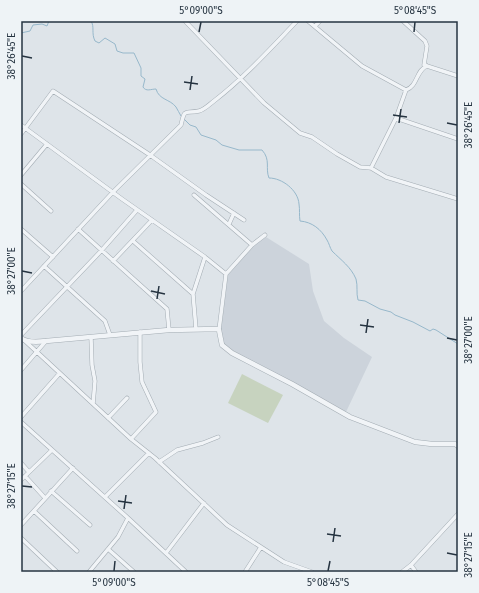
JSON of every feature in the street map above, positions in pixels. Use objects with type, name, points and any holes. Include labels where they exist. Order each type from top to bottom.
[{"type":"street","points":[[185,21],[264,103],[300,132],[312,137],[360,167],[371,168],[386,177],[458,199]]},
{"type":"street","points":[[21,291],[112,192],[181,125],[183,115],[187,111],[200,111],[241,78],[297,21]]},
{"type":"street","points":[[308,21],[362,66],[406,90]]},
{"type":"street","points":[[315,26],[320,21]]},
{"type":"street","points":[[403,21],[425,41],[427,46],[424,65],[458,76]]},
{"type":"street","points":[[371,168],[396,118],[406,90],[414,85],[422,70],[427,66]]},
{"type":"street","points":[[21,134],[53,91],[150,155],[244,220]]},
{"type":"street","points":[[396,118],[458,139]]},
{"type":"street","points":[[21,125],[137,210],[205,257],[226,274]]},
{"type":"street","points":[[21,175],[47,144]]},
{"type":"street","points":[[21,184],[52,211]]},
{"type":"street","points":[[194,195],[252,245]]},
{"type":"street","points":[[22,338],[137,210]]},
{"type":"street","points":[[228,224],[234,213]]},
{"type":"street","points":[[113,261],[152,220]]},
{"type":"street","points":[[21,229],[53,257]]},
{"type":"street","points":[[78,229],[167,309],[169,330]]},
{"type":"street","points":[[264,235],[252,245],[226,274],[219,330],[222,345],[232,353],[292,384],[350,417],[415,442],[455,444],[458,446]]},
{"type":"street","points":[[133,241],[193,294]]},
{"type":"street","points":[[196,329],[193,294],[205,257]]},
{"type":"street","points":[[44,266],[105,321],[110,335]]},
{"type":"street","points":[[22,338],[46,341],[169,330],[213,328],[219,330]]},
{"type":"street","points":[[131,439],[156,412],[142,382],[140,332]]},
{"type":"street","points":[[91,337],[92,365],[95,381],[93,404]]},
{"type":"street","points":[[22,338],[59,374],[131,439],[159,462],[227,525],[284,562],[312,572]]},
{"type":"street","points":[[21,370],[46,341]]},
{"type":"street","points":[[21,417],[59,374]]},
{"type":"street","points":[[108,418],[128,398]]},
{"type":"street","points":[[21,422],[186,572]]},
{"type":"street","points":[[159,462],[177,450],[218,437]]},
{"type":"street","points":[[21,480],[52,450]]},
{"type":"street","points":[[105,497],[149,454]]},
{"type":"street","points":[[21,463],[30,472]]},
{"type":"street","points":[[21,525],[73,468]]},
{"type":"street","points":[[25,476],[45,498]]},
{"type":"street","points":[[51,491],[90,525]]},
{"type":"street","points":[[166,553],[204,503]]},
{"type":"street","points":[[34,511],[78,551]]},
{"type":"street","points":[[402,572],[411,565],[458,514]]},
{"type":"street","points":[[89,572],[118,537],[128,518]]},
{"type":"street","points":[[21,538],[57,572]]},
{"type":"street","points":[[245,572],[261,547]]},
{"type":"street","points":[[108,549],[134,572]]},
{"type":"street","points":[[411,565],[416,572]]},
{"type":"shaded area","points":[[266,237],[309,264],[313,291],[324,321],[344,338],[372,357],[346,412],[233,351],[224,344],[221,329],[228,275],[253,246]]},
{"type":"green space","points":[[242,374],[283,395],[268,423],[228,403]]},
{"type":"waterway","points":[[21,33],[30,31],[33,25],[42,24],[47,26],[49,21]]},
{"type":"waterway","points":[[91,21],[95,41],[99,43],[105,38],[115,44],[117,51],[123,53],[134,53],[141,68],[141,76],[145,79],[144,89],[156,89],[157,93],[174,104],[181,116]]},
{"type":"waterway","points":[[183,118],[190,125],[196,127],[201,135],[216,140],[222,145],[239,150],[262,150],[266,157],[269,178],[279,180],[296,194],[299,204],[300,221],[308,223],[319,229],[327,240],[332,251],[346,264],[354,275],[357,282],[358,300],[365,301],[380,309],[391,312],[430,331],[433,329],[436,330],[458,344]]}]
